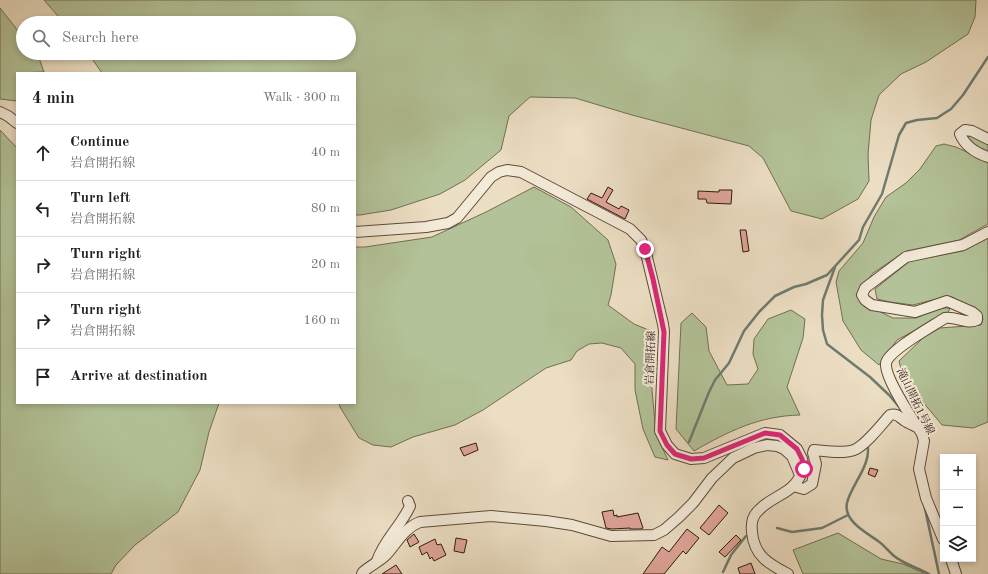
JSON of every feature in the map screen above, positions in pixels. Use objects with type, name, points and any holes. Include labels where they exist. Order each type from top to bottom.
[{"type":"street","points":[[0,112],[16,122]]},
{"type":"street","points":[[988,139],[972,131],[965,130],[960,134],[963,141],[969,147],[988,157]]},
{"type":"street","name":"岩倉開拓線","points":[[356,232],[426,227],[448,223],[456,218],[491,178],[499,172],[508,170],[521,172],[630,229],[641,240],[645,249],[663,324],[660,431],[667,445],[675,454],[691,459],[704,458],[765,433],[780,435],[797,449],[802,459],[804,469],[793,486],[760,509],[753,516],[751,525],[752,540],[758,553],[772,565],[788,574]]},
{"type":"street","name":"滝山開拓1号線","points":[[940,532],[926,498],[919,469],[924,441],[922,434],[903,404],[888,375],[886,363],[890,355],[899,347],[945,318],[951,317],[969,322],[977,320],[977,316],[972,312],[947,301],[915,312],[872,305],[864,300],[862,295],[865,288],[906,258],[963,245],[988,232]]},
{"type":"street","points":[[793,486],[804,489],[812,484],[816,464],[813,453],[814,450],[833,452],[854,450],[862,445],[890,415],[893,414],[898,415],[905,421],[917,427]]},
{"type":"street","points":[[362,574],[386,555],[405,531],[412,525],[420,522],[491,516],[572,525],[611,536],[654,535],[664,530],[679,517],[693,503],[712,478],[733,458],[754,448],[767,445],[777,446],[784,449],[792,456],[800,475]]},
{"type":"street","points":[[377,561],[380,551],[406,514],[410,506],[408,501]]},
{"type":"street","points":[[952,562],[956,574]]},
{"type":"green space","points":[[44,0],[976,0],[975,17],[968,34],[926,62],[901,74],[879,95],[871,120],[868,154],[869,181],[858,199],[822,219],[791,211],[763,158],[749,146],[632,115],[575,98],[530,97],[509,116],[501,150],[465,180],[440,194],[391,210],[356,215],[356,72],[101,72],[93,60],[356,60],[356,16],[58,16]]},
{"type":"green space","points":[[0,8],[16,28],[16,60],[40,60],[44,72],[16,72],[16,101],[0,99]]},
{"type":"green space","points":[[0,130],[16,147],[16,404],[219,404],[209,432],[200,470],[178,512],[135,545],[116,565],[111,574],[0,574]]},
{"type":"green space","points":[[967,133],[988,141],[988,152],[973,145],[967,137]]},
{"type":"green space","points":[[944,144],[956,147],[988,162],[988,224],[959,240],[906,251],[873,273],[856,295],[862,303],[893,318],[916,318],[940,308],[950,308],[948,313],[897,340],[879,365],[861,350],[843,321],[836,282],[839,271],[863,243],[874,217],[886,197],[906,183],[920,169],[936,146]]},
{"type":"green space","points":[[534,187],[571,207],[608,240],[616,264],[608,305],[634,324],[656,333],[652,350],[652,390],[656,434],[668,460],[655,457],[643,429],[635,390],[635,364],[621,348],[602,343],[589,344],[577,351],[571,360],[546,368],[483,410],[455,425],[413,437],[391,447],[373,445],[359,438],[339,404],[356,404],[356,247],[432,237],[486,212]]},
{"type":"green space","points":[[988,238],[988,422],[973,428],[942,425],[923,403],[905,378],[899,361],[923,338],[940,328],[981,325],[983,319],[981,313],[952,297],[944,297],[913,305],[890,302],[877,299],[875,289],[910,261],[963,251]]},
{"type":"green space","points":[[791,310],[805,319],[803,338],[787,387],[800,415],[771,418],[745,426],[732,431],[694,451],[676,429],[681,323],[692,313],[706,327],[709,351],[727,385],[748,384],[758,369],[753,354],[754,339],[768,319]]},
{"type":"green space","points":[[838,533],[881,559],[903,564],[926,574],[803,574],[793,550]]},
{"type":"building","points":[[608,187],[613,190],[606,202],[619,209],[621,206],[629,210],[625,219],[587,199],[591,193],[602,198]]},
{"type":"building","points":[[719,190],[732,190],[731,204],[707,203],[706,199],[698,199],[698,191],[719,192]]},
{"type":"building","points":[[740,230],[746,230],[749,251],[743,252]]},
{"type":"building","points":[[476,443],[478,450],[464,456],[460,448]]},
{"type":"building","points":[[870,468],[878,470],[875,477],[868,474]]},
{"type":"building","points":[[719,505],[728,513],[709,535],[700,528]]},
{"type":"building","points":[[613,510],[614,516],[617,515],[617,517],[638,513],[643,528],[606,528],[602,512]]},
{"type":"building","points":[[687,529],[699,538],[686,554],[683,551],[664,574],[643,574],[662,547],[669,552]]},
{"type":"building","points":[[414,534],[419,542],[410,547],[407,540]]},
{"type":"building","points":[[736,535],[741,540],[725,557],[719,552]]},
{"type":"building","points":[[456,538],[467,540],[464,553],[454,551]]},
{"type":"building","points":[[435,539],[437,545],[441,544],[446,555],[434,561],[432,557],[430,559],[427,552],[422,555],[419,547]]},
{"type":"building","points":[[751,563],[755,574],[740,574],[738,568]]},
{"type":"building","points":[[396,565],[402,574],[382,574]]},
{"type":"waterway","points":[[689,442],[709,392],[715,380],[729,363],[744,331],[759,312],[775,296],[794,287],[806,284],[827,275],[859,240],[863,227],[882,194],[899,135],[906,123],[917,120],[937,118],[951,109],[963,95],[988,57]]},
{"type":"waterway","points":[[835,267],[823,300],[823,330],[827,344],[870,377],[901,409]]},
{"type":"waterway","points":[[913,412],[916,414],[920,423]]},
{"type":"waterway","points":[[867,444],[867,459],[847,503],[849,515],[857,526],[898,559],[929,574]]},
{"type":"waterway","points":[[924,504],[939,574]]},
{"type":"waterway","points":[[777,528],[792,532],[822,528],[848,515]]},
{"type":"waterway","points":[[723,572],[731,555],[746,536]]},
{"type":"route","points":[[645,249],[664,332],[660,431],[667,445],[675,454],[691,459],[704,458],[765,433],[780,435],[797,449],[802,459],[804,469]]}]
